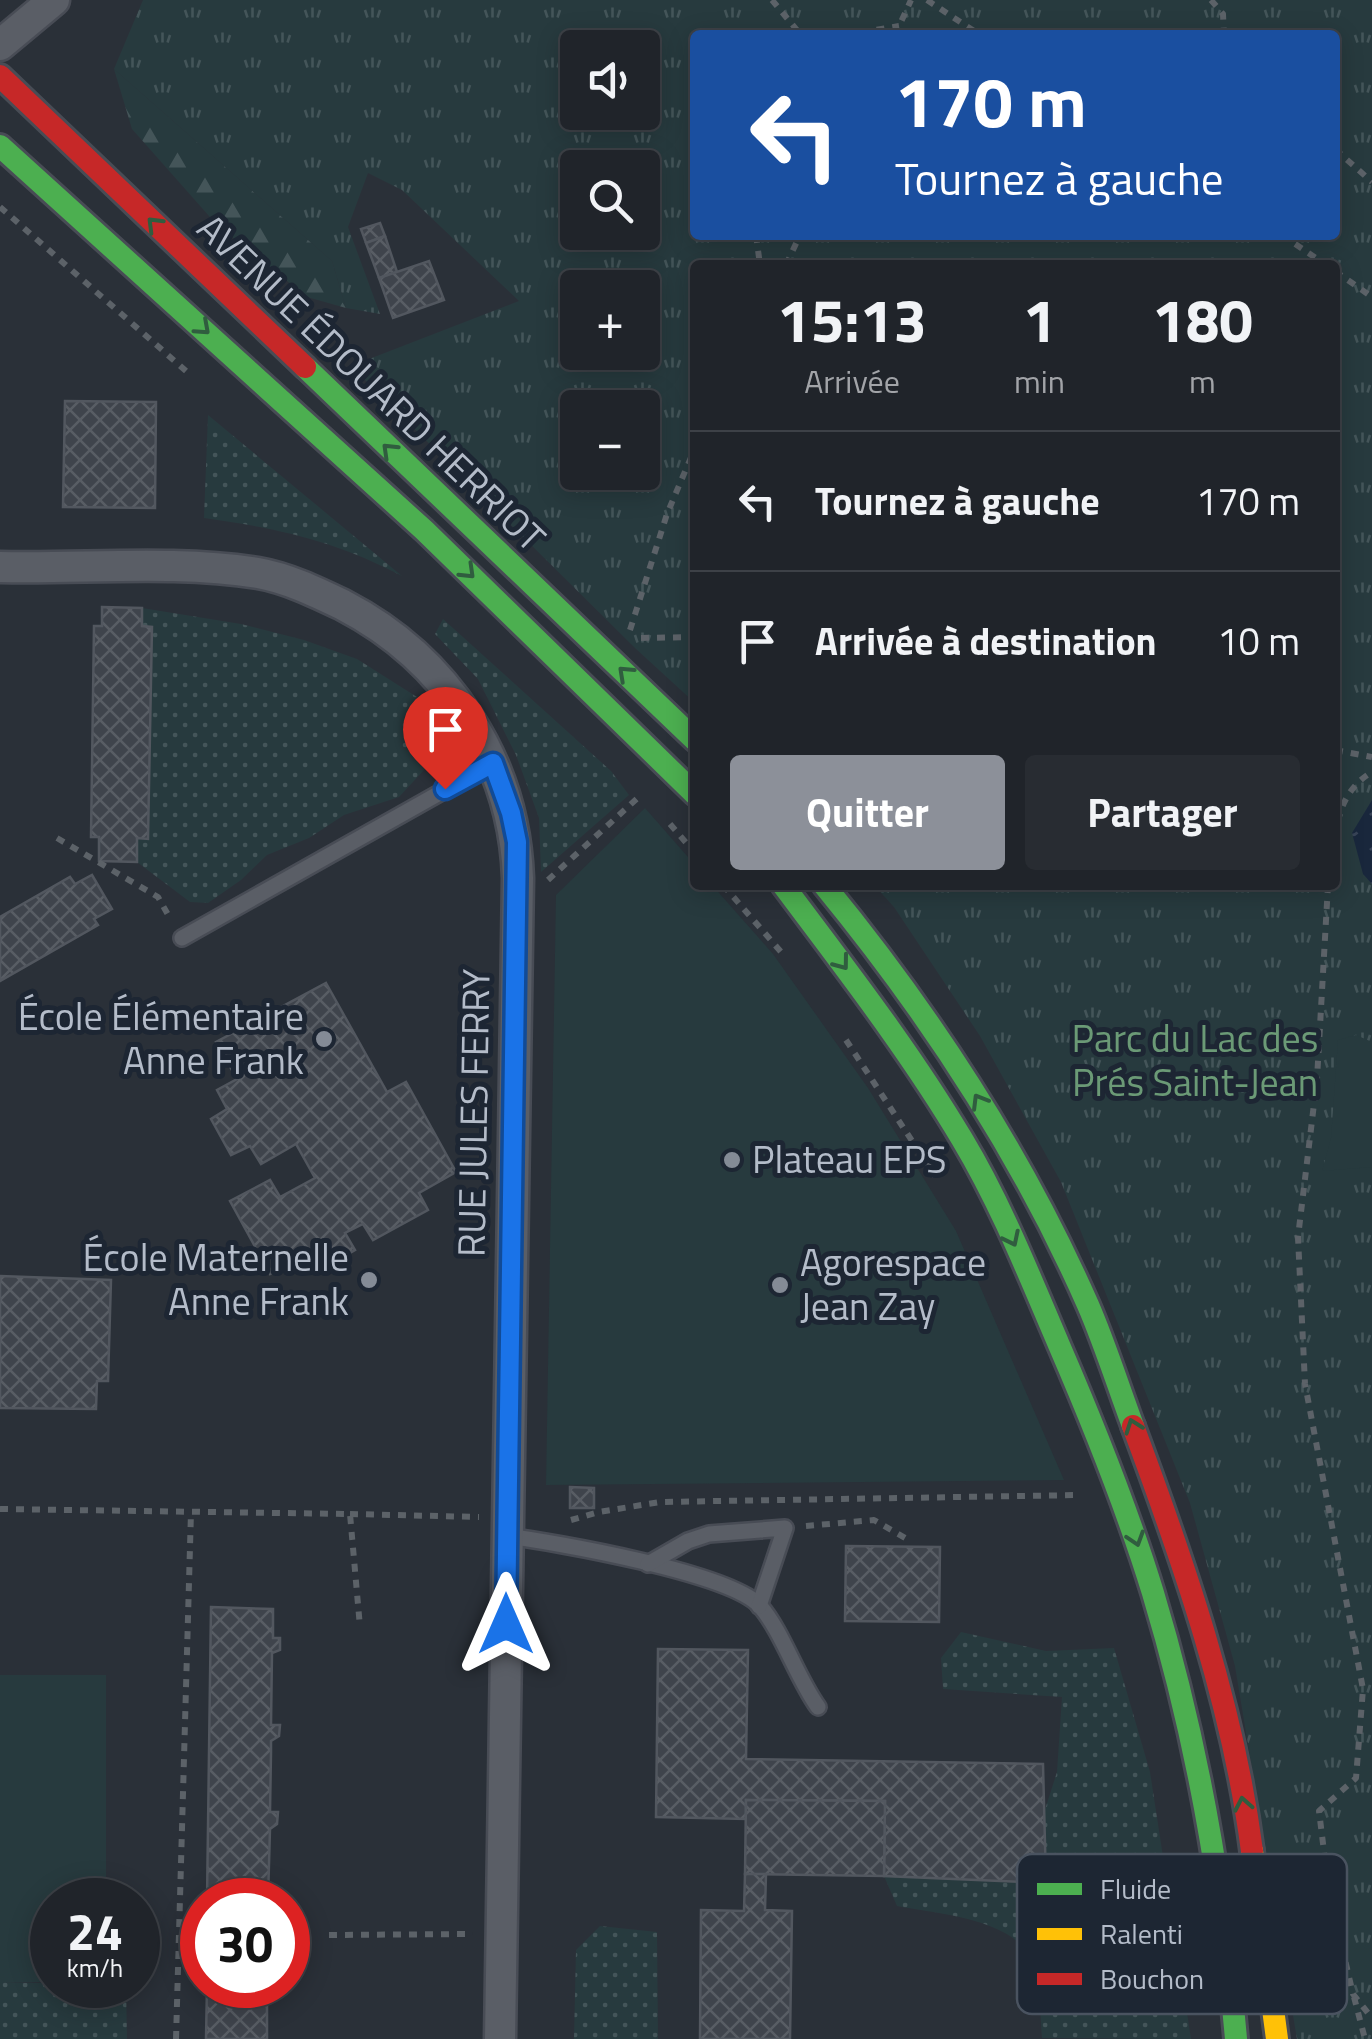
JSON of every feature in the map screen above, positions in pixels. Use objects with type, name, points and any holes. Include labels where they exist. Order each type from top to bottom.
[{"type":"main road","name":"AVENUE ÉDOUARD HERRIOT","points":[[0,76],[690,735]]},
{"type":"main road","name":"AVENUE ÉDOUARD HERRIOT","points":[[0,146],[424,530],[690,789]]},
{"type":"main road","points":[[787,890],[867,997],[963,1141],[1030,1276],[1132,1528],[1175,1668],[1203,1785],[1214,1854]]},
{"type":"main road","points":[[828,890],[874,946],[952,1055],[1021,1171],[1088,1306],[1167,1518],[1202,1626],[1230,1738],[1252,1854]]},
{"type":"main road","points":[[1235,2014],[1236,2039]]},
{"type":"main road","points":[[1274,2014],[1277,2039]]},
{"type":"street","points":[[0,45],[54,0]]},
{"type":"street","name":"RUE JULES FERRY","points":[[0,567],[199,568],[260,574],[312,590],[370,622],[419,658],[466,712],[507,800],[517,842],[518,908],[500,2039]]},
{"type":"lane","points":[[182,938],[493,763]]},
{"type":"lane","points":[[506,1527],[742,1593],[760,1606],[818,1707]]},
{"type":"lane","points":[[648,1564],[709,1534],[785,1528],[760,1606]]},
{"type":"path","points":[[772,0],[797,30]]},
{"type":"path","points":[[897,30],[911,0]]},
{"type":"path","points":[[928,0],[973,30]]},
{"type":"path","points":[[1211,0],[1224,14],[1224,30]]},
{"type":"path","points":[[875,30],[899,26]]},
{"type":"path","points":[[1340,153],[1372,182]]},
{"type":"path","points":[[0,207],[190,374]]},
{"type":"path","points":[[1289,240],[1319,260]]},
{"type":"path","points":[[1340,275],[1372,297]]},
{"type":"path","points":[[690,460],[667,514],[652,569],[626,638],[690,637]]},
{"type":"path","points":[[1340,751],[1372,756]]},
{"type":"path","points":[[1340,818],[1357,781],[1372,772]]},
{"type":"path","points":[[518,908],[643,793],[632,780]]},
{"type":"path","points":[[669,823],[690,847]]},
{"type":"path","points":[[57,838],[158,897],[182,938]]},
{"type":"path","points":[[727,890],[784,955]]},
{"type":"path","points":[[1324,1854],[1319,1811],[1356,1778],[1363,1689],[1305,1384],[1298,1238],[1317,1079],[1328,890]]},
{"type":"path","points":[[840,1031],[946,1191]]},
{"type":"path","points":[[1073,1477],[1085,1512]]},
{"type":"path","points":[[569,1521],[660,1502],[1080,1495]]},
{"type":"path","points":[[0,1510],[350,1514],[506,1527]]},
{"type":"path","points":[[176,2039],[190,1512]]},
{"type":"path","points":[[350,1514],[360,1627]]},
{"type":"path","points":[[785,1528],[874,1520],[907,1540]]},
{"type":"path","points":[[329,1935],[501,1934]]},
{"type":"path","points":[[1347,1965],[1365,2039]]},
{"type":"path","points":[[1354,1994],[1372,2018]]},
{"type":"green space","name":"Parc du Lac des Prés Saint-Jean","points":[[143,0],[1372,0],[1372,2039],[1297,2039],[1293,2014],[1347,2014],[1347,1854],[1266,1854],[1235,1666],[1190,1503],[1061,1182],[980,1036],[879,890],[1340,890],[1340,260],[690,260],[690,698],[351,366],[519,301],[402,190],[368,173],[348,227],[380,314],[346,308],[332,261],[114,69]]},
{"type":"green space","points":[[114,69],[332,261],[346,308],[307,297],[217,225],[132,129]]},
{"type":"green space","points":[[208,415],[402,576],[306,538],[204,518]]},
{"type":"green space","points":[[142,608],[241,624],[357,659],[417,697],[437,716],[439,741],[425,769],[399,797],[344,815],[309,838],[267,855],[208,903],[190,902],[137,862],[137,838],[147,839],[152,628],[142,626]]},
{"type":"green space","points":[[443,619],[611,771],[629,795],[541,872],[539,818],[516,755],[478,679],[435,634]]},
{"type":"green space","name":"Plateau EPS","points":[[645,808],[690,859],[690,890],[716,890],[773,954],[868,1088],[956,1231],[1064,1480],[546,1485],[556,895]]},
{"type":"green space","points":[[1356,1035],[1372,1042],[1372,1167],[1322,1171],[1331,1138],[1338,1040]]},
{"type":"green space","points":[[961,1632],[1046,1651],[1114,1648],[1150,1772],[1163,1854],[1044,1854],[1042,1819],[1057,1772],[1062,1697],[943,1689],[941,1658]]},
{"type":"green space","points":[[0,1675],[106,1675],[106,1878],[30,1878],[30,1982],[0,1982]]},
{"type":"green space","points":[[884,1876],[1017,1882],[1017,1941],[976,1922],[897,1906]]},
{"type":"green space","points":[[600,1926],[657,1932],[658,2039],[574,2039],[576,1950]]},
{"type":"green space","points":[[0,1982],[30,1983],[30,2008],[126,2008],[127,2039],[0,2039]]},
{"type":"green space","points":[[1040,2014],[1187,2014],[1191,2039],[1042,2038]]},
{"type":"water","points":[[1372,800],[1372,884],[1363,874],[1352,833]]},
{"type":"building","points":[[380,223],[385,236],[366,243],[361,229]]},
{"type":"building","points":[[385,236],[397,272],[379,278],[366,243]]},
{"type":"building","points":[[429,261],[444,300],[393,318],[379,278]]},
{"type":"building","points":[[65,401],[156,402],[155,508],[63,507]]},
{"type":"building","points":[[102,607],[142,608],[142,626],[152,627],[148,839],[137,838],[137,862],[99,861],[99,837],[91,837],[94,626],[102,626]]},
{"type":"building","points":[[92,875],[112,909],[94,919],[98,925],[0,981],[0,917],[70,877],[75,884]]},
{"type":"building","points":[[326,983],[387,1092],[406,1082],[456,1172],[419,1193],[428,1210],[373,1240],[363,1224],[345,1233],[355,1250],[317,1272],[307,1254],[270,1274],[230,1201],[270,1180],[280,1197],[315,1178],[296,1144],[261,1164],[250,1146],[231,1155],[211,1119],[227,1109],[217,1090],[237,1079],[216,1042]]},
{"type":"building","points":[[0,1276],[111,1280],[108,1381],[97,1381],[96,1409],[0,1408]]},
{"type":"building","points":[[570,1487],[594,1488],[594,1508],[570,1508]]},
{"type":"building","points":[[846,1546],[940,1547],[939,1622],[845,1621]]},
{"type":"building","points":[[211,1607],[273,1609],[273,1638],[280,1638],[280,1650],[272,1653],[271,1725],[280,1725],[279,1736],[271,1741],[270,1812],[278,1812],[277,1824],[270,1829],[269,1878],[207,1878]]},
{"type":"building","points":[[658,1649],[748,1650],[746,1759],[1043,1764],[1045,1854],[1017,1854],[1017,1882],[884,1876],[885,1801],[746,1800],[746,1819],[656,1817]]},
{"type":"building","points":[[746,1800],[885,1801],[884,1876],[745,1874]]},
{"type":"building","points":[[745,1874],[766,1874],[765,1910],[792,1911],[790,2039],[700,2039],[701,1910],[744,1911]]},
{"type":"building","points":[[207,2008],[267,2008],[267,2039],[206,2039]]},
{"type":"traffic: fast","points":[[0,146],[424,530],[690,789]]},
{"type":"traffic: fast","points":[[305,367],[690,735]]},
{"type":"traffic: fast","points":[[787,890],[942,1106],[1014,1240],[1097,1437],[1143,1561],[1183,1703],[1213,1854]]},
{"type":"traffic: fast","points":[[828,890],[936,1034],[1003,1139],[1088,1305],[1133,1426]]},
{"type":"traffic: fast","points":[[1233,2014],[1236,2039]]},
{"type":"traffic: slow","points":[[1274,2014],[1277,2039]]},
{"type":"traffic: jam","points":[[0,76],[305,367]]},
{"type":"traffic: jam","points":[[1133,1426],[1205,1635],[1233,1742],[1252,1851]]},
{"type":"place","name":"École Élémentaire Anne Frank","points":[[324,1039]]},
{"type":"place","name":"Plateau EPS","points":[[732,1160]]},
{"type":"place","name":"École Maternelle Anne Frank","points":[[369,1280]]},
{"type":"place","name":"Agorespace Jean Zay","points":[[780,1285]]},
{"type":"route","points":[[445,789],[493,763],[517,842],[506,1624]]}]
